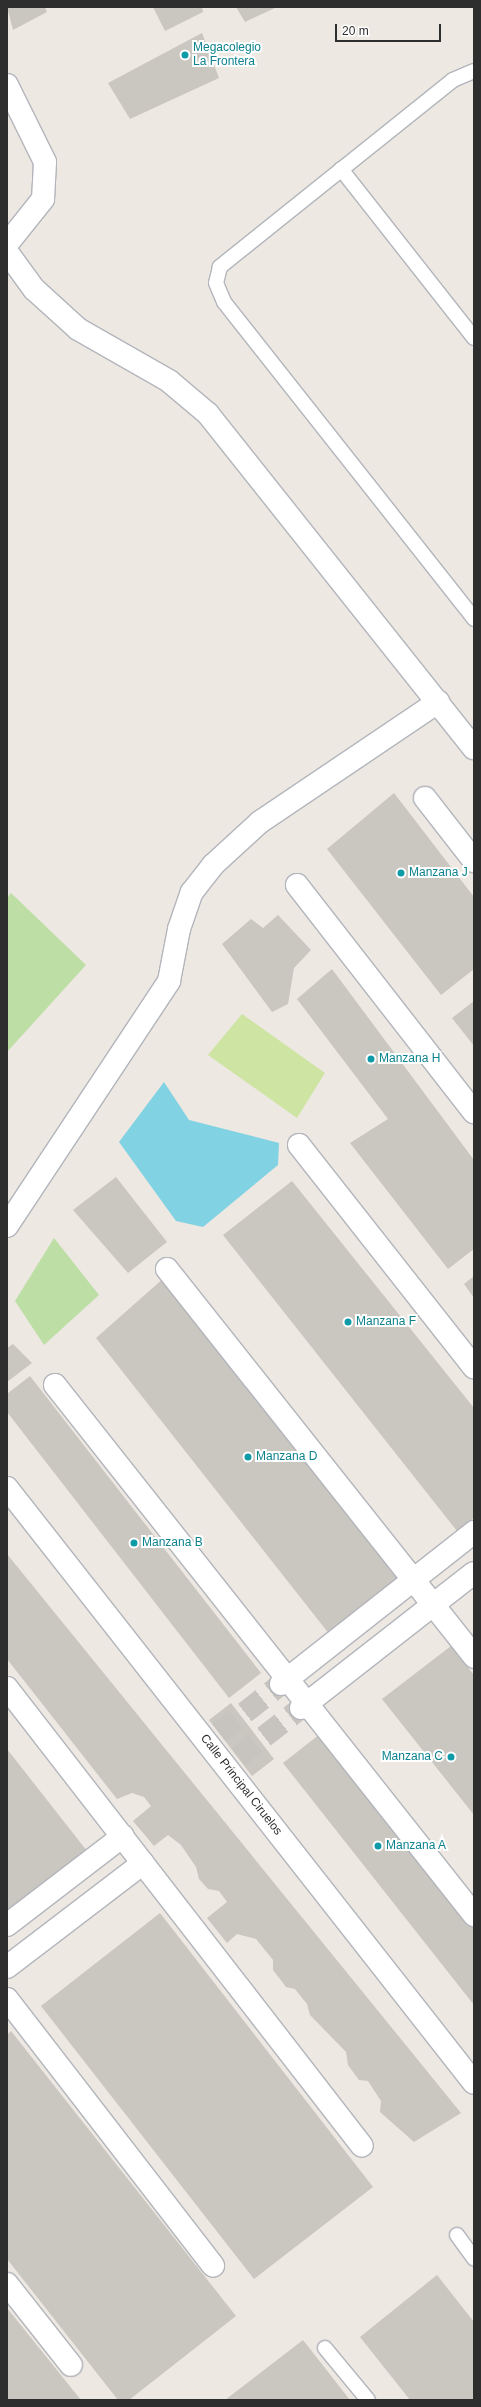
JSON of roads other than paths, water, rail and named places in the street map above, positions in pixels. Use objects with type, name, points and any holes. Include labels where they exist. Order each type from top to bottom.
[{"type":"street","points":[[7,86],[45,162],[43,199],[7,244]]},
{"type":"street","points":[[7,252],[34,289],[78,329],[169,381],[208,414],[474,748]]},
{"type":"street","points":[[7,1226],[169,981],[179,929],[192,892],[213,865],[260,822],[438,702]]},
{"type":"street","points":[[424,798],[474,861]]},
{"type":"street","points":[[297,884],[474,1112]]},
{"type":"street","points":[[299,1145],[474,1367]]},
{"type":"street","points":[[167,1269],[474,1657]]},
{"type":"street","points":[[55,1385],[284,1682],[474,1915]]},
{"type":"street","name":"Calle Principal Ciruelos","points":[[7,1488],[232,1762],[474,2083]]},
{"type":"street","points":[[284,1682],[474,1532]]},
{"type":"street","points":[[304,1706],[474,1573]]},
{"type":"street","points":[[7,1688],[362,2146]]},
{"type":"street","points":[[7,1925],[123,1836]]},
{"type":"street","points":[[7,1967],[143,1863]]},
{"type":"street","points":[[7,1999],[213,2266]]},
{"type":"street","points":[[7,2284],[71,2365]]},
{"type":"lane","points":[[474,70],[453,80],[220,267],[216,283],[224,302],[474,619]]},
{"type":"lane","points":[[341,169],[474,338]]},
{"type":"lane","points":[[457,2235],[474,2258]]},
{"type":"lane","points":[[325,2348],[368,2400]]},
{"type":"water","points":[[164,1082],[189,1120],[279,1143],[278,1165],[203,1227],[176,1221],[119,1142]]},
{"type":"tunnel","points":[[219,1733],[281,1684]]},
{"type":"tunnel","points":[[238,1757],[301,1708]]},
{"type":"place","name":"Megacolegio La Frontera","points":[[185,55]]},
{"type":"place","name":"Manzana J","points":[[401,873]]},
{"type":"place","name":"Manzana H","points":[[371,1059]]},
{"type":"place","name":"Manzana F","points":[[348,1322]]},
{"type":"place","name":"Manzana D","points":[[248,1457]]},
{"type":"place","name":"Manzana B","points":[[134,1543]]},
{"type":"place","name":"Manzana C","points":[[451,1757]]},
{"type":"place","name":"Manzana A","points":[[378,1846]]}]
